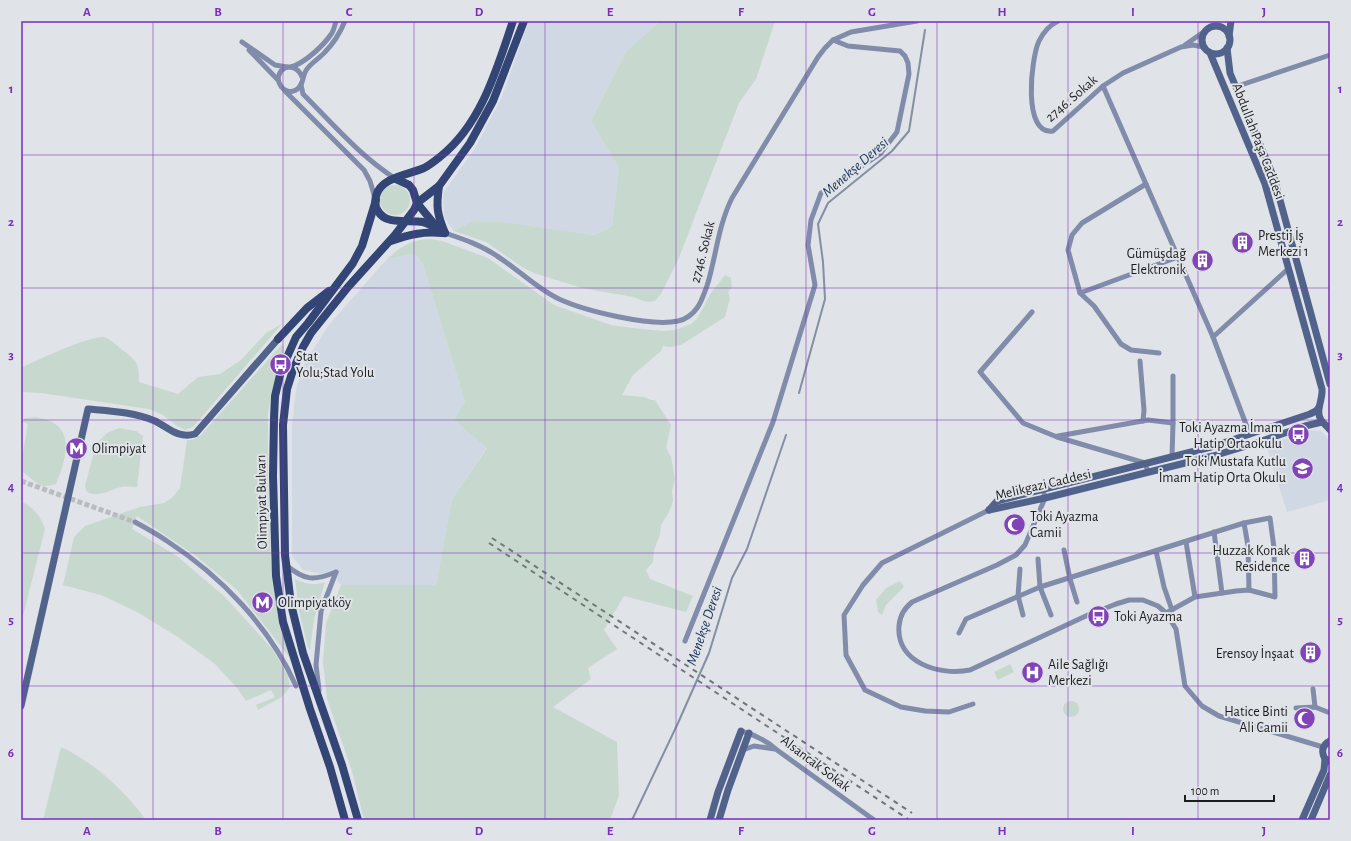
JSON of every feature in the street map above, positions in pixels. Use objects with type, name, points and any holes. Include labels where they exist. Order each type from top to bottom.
[{"type":"main road","points":[[445,233],[428,223],[406,220],[397,222],[383,216],[378,212],[376,200],[378,190],[385,183],[425,168],[441,157],[469,126],[481,105],[497,68],[513,21]]},
{"type":"main road","points":[[406,220],[414,210],[417,203],[439,186],[470,143],[493,101],[524,21]]},
{"type":"main road","points":[[396,179],[409,185],[413,190],[417,203],[430,221],[445,233]]},
{"type":"main road","points":[[439,186],[437,210],[445,233]]},
{"type":"main road","name":"Olimpiyat Bulvarı","points":[[345,820],[330,767],[283,622],[276,576],[273,476],[275,396],[281,371],[296,337],[353,263],[362,246],[376,200]]},
{"type":"main road","name":"Olimpiyat Bulvarı","points":[[358,820],[342,765],[303,653],[293,611],[285,565],[283,425],[287,389],[293,370],[303,348],[324,317],[348,287],[389,242],[406,220]]},
{"type":"main road","points":[[389,242],[423,232],[445,233]]},
{"type":"main road","points":[[278,339],[307,308],[337,285]]},
{"type":"main road","points":[[278,339],[308,323],[324,317]]},
{"type":"main road","points":[[278,339],[285,338],[290,341],[292,346]]},
{"type":"street","points":[[278,80],[280,72],[305,61],[319,48],[332,33],[336,21]]},
{"type":"street","points":[[345,21],[338,36],[326,51],[307,68],[302,77],[301,85],[303,94],[378,167],[396,179]]},
{"type":"street","name":"2746. Sokak","points":[[445,233],[483,246],[558,299],[580,307],[620,317],[648,321],[678,322],[685,319],[697,309],[700,303],[711,271],[722,222],[732,198],[818,57],[825,48],[833,40],[851,32],[917,21]]},
{"type":"street","name":"2746. Sokak","points":[[1058,21],[1045,31],[1039,42],[1034,55],[1031,73],[1032,96],[1036,120],[1044,131],[1053,131],[1102,86],[1123,72],[1181,47]]},
{"type":"street","points":[[1210,26],[1202,41],[1204,47],[1210,53],[1220,54],[1229,44],[1231,21]]},
{"type":"street","points":[[1181,47],[1210,26],[1222,27],[1229,36]]},
{"type":"street","points":[[685,641],[778,409],[815,284],[808,245],[811,220],[821,193],[880,154],[897,132],[909,74],[908,63],[905,56],[900,51],[848,46],[833,40]]},
{"type":"street","points":[[302,77],[298,70],[275,65],[242,42],[278,80],[279,84],[364,170],[370,181],[376,200]]},
{"type":"street","points":[[1181,47],[1193,45],[1204,47]]},
{"type":"street","name":"Abdullah Paşa Caddesi","points":[[1227,48],[1230,73],[1235,87],[1274,178],[1330,384]]},
{"type":"street","name":"Abdullah Paşa Caddesi","points":[[1210,53],[1265,184],[1322,389],[1318,413],[1327,425]]},
{"type":"street","points":[[1235,87],[1330,55]]},
{"type":"street","points":[[285,90],[296,90],[301,85]]},
{"type":"street","points":[[1102,86],[1213,337],[1250,435]]},
{"type":"street","points":[[1146,184],[1082,223],[1072,235],[1068,250],[1080,293],[1094,306],[1121,344],[1130,350],[1159,353]]},
{"type":"street","points":[[1080,293],[1178,257]]},
{"type":"street","points":[[1213,337],[1288,269]]},
{"type":"street","points":[[1032,312],[980,372],[1023,423],[1057,436],[1145,463],[1148,472]]},
{"type":"street","points":[[21,706],[88,409],[141,416],[173,432],[189,436],[195,434],[278,339]]},
{"type":"street","points":[[1140,361],[1144,410],[1143,421]]},
{"type":"street","points":[[1172,457],[1173,376]]},
{"type":"street","points":[[1320,405],[1329,398]]},
{"type":"street","name":"Melikgazi Caddesi","points":[[989,510],[997,501],[1211,447],[1250,435],[1310,414],[1320,405]]},
{"type":"street","points":[[1057,436],[1148,420],[1173,422]]},
{"type":"street","name":"Melikgazi Caddesi","points":[[989,510],[1045,498],[1213,456],[1305,426],[1327,425]]},
{"type":"street","points":[[1043,489],[1045,498],[1025,544],[1016,555],[912,602],[906,607],[900,619],[899,629],[902,646],[910,658],[918,663],[943,670],[964,671],[982,665],[1088,615],[1129,600],[1143,600],[1158,606],[1166,613],[1176,629],[1185,686],[1202,706],[1219,716],[1323,747]]},
{"type":"street","points":[[972,704],[949,712],[925,712],[901,708],[865,690],[846,655],[844,615],[862,585],[882,563],[989,510]]},
{"type":"street","points":[[959,633],[966,619],[1040,587],[1070,579],[1244,523],[1270,518],[1274,548],[1275,597],[1249,590],[1222,593],[1195,597],[1166,613]]},
{"type":"street","points":[[135,522],[167,540],[192,558],[225,586],[258,624],[272,643],[289,670],[296,686]]},
{"type":"street","points":[[1244,523],[1248,546],[1249,590]]},
{"type":"street","points":[[1214,532],[1222,593]]},
{"type":"street","points":[[1186,542],[1195,597]]},
{"type":"street","points":[[1064,550],[1070,579],[1077,602]]},
{"type":"street","points":[[1156,551],[1164,587],[1172,610]]},
{"type":"street","points":[[1038,559],[1040,587],[1051,615]]},
{"type":"street","points":[[285,565],[297,574],[316,579],[336,572],[321,611],[316,665],[320,705]]},
{"type":"street","points":[[1020,569],[1018,596],[1023,615]]},
{"type":"street","points":[[1313,689],[1315,708]]},
{"type":"street","points":[[1296,708],[1315,708],[1330,713]]},
{"type":"street","points":[[719,820],[728,790],[743,750],[745,732]]},
{"type":"street","points":[[710,820],[718,792],[745,732]]},
{"type":"street","name":"Alsancak Sokak","points":[[745,732],[756,735],[768,742],[874,820]]},
{"type":"street","points":[[1302,820],[1328,760],[1323,754],[1323,747],[1330,741]]},
{"type":"street","points":[[743,750],[754,746],[776,749]]},
{"type":"street","points":[[1311,820],[1330,775]]},
{"type":"shaded area","points":[[529,21],[660,21],[626,52],[591,121],[619,168],[612,226],[595,235],[502,222],[472,221],[454,231],[444,217],[443,193],[474,150],[501,99]]},
{"type":"shaded area","points":[[411,254],[417,256],[423,264],[465,402],[454,420],[487,447],[452,499],[436,585],[341,585],[330,571],[322,574],[303,570],[292,556],[292,424],[296,390],[303,366],[328,326],[387,259]]},
{"type":"shaded area","name":"Toki Mustafa Kutlu İmam Hatip Orta Okulu","points":[[1312,430],[1321,431],[1327,437],[1330,448],[1330,500],[1287,512],[1266,445]]},
{"type":"green space","points":[[660,21],[775,21],[756,79],[739,103],[678,260],[661,294],[655,301],[647,302],[633,297],[582,288],[534,273],[522,267],[486,242],[454,231],[472,221],[502,222],[595,235],[612,226],[619,168],[591,121],[626,52]]},
{"type":"green space","points":[[395,185],[406,189],[410,200],[406,211],[395,215],[384,211],[380,200],[384,189]]},
{"type":"green space","points":[[430,239],[442,241],[488,258],[554,305],[611,325],[632,328],[663,331],[675,330],[691,324],[697,319],[711,293],[725,275],[731,278],[732,287],[728,292],[730,298],[725,317],[681,345],[670,347],[663,346],[661,351],[633,375],[622,395],[644,397],[655,400],[671,425],[666,448],[671,457],[675,479],[672,491],[673,501],[669,512],[661,525],[660,535],[654,550],[653,562],[646,570],[650,579],[693,596],[686,612],[624,596],[604,630],[617,649],[588,668],[591,679],[553,707],[617,742],[619,795],[610,820],[364,820],[352,771],[327,699],[323,662],[326,623],[341,585],[436,585],[452,499],[487,448],[454,420],[465,402],[423,264],[417,256],[411,254],[387,259],[407,244]]},
{"type":"green space","points":[[282,324],[193,427],[185,430],[177,426],[163,415],[149,409],[41,393],[21,392],[21,368],[75,344],[97,337],[104,337],[112,341],[135,361],[139,371],[139,382],[178,394],[198,377],[220,374],[241,360],[266,333]]},
{"type":"green space","points":[[282,344],[284,348],[271,393],[268,414],[268,485],[271,562],[278,613],[290,658],[237,590],[196,556],[137,516],[132,529],[177,556],[225,597],[273,650],[288,676],[290,687],[282,697],[258,710],[256,705],[275,697],[271,690],[246,701],[237,688],[215,664],[178,637],[137,612],[101,595],[63,585],[74,537],[85,526],[140,507],[164,503],[172,498],[180,488],[187,440],[192,440],[200,436]]},
{"type":"green space","points":[[37,417],[50,421],[59,427],[65,442],[66,450],[62,468],[56,484],[50,486],[37,483],[21,471],[21,462],[28,424],[21,421],[25,418]]},
{"type":"green space","points":[[119,428],[136,431],[143,436],[137,487],[121,487],[100,494],[91,494],[87,492],[85,486],[96,444],[107,433]]},
{"type":"green space","points":[[21,501],[36,512],[45,529],[21,624]]},
{"type":"green space","points":[[295,579],[310,584],[325,582],[314,619],[310,650],[299,612]]},
{"type":"green space","points":[[900,581],[904,587],[886,605],[882,615],[878,612],[876,600],[886,588]]},
{"type":"green space","points":[[1010,664],[1014,672],[998,680],[994,672]]},
{"type":"green space","points":[[1071,701],[1078,706],[1079,709],[1074,716],[1071,717],[1064,712],[1063,709],[1068,702]]},
{"type":"green space","points":[[61,747],[86,761],[108,778],[128,798],[146,820],[43,820]]},
{"type":"waterway","name":"Menekşe Deresi","points":[[799,393],[825,299],[823,262],[818,224],[828,203],[892,151],[909,131],[925,30]]},
{"type":"waterway","name":"Menekşe Deresi","points":[[632,820],[709,653],[732,578],[747,549],[786,435]]},
{"type":"tunnel","points":[[21,481],[135,522]]},
{"type":"railway","points":[[492,538],[912,813]]},
{"type":"railway","points":[[489,543],[908,819]]},
{"type":"place","name":"Prestij İş Merkezi 1","points":[[1242,243]]},
{"type":"place","name":"Gümüşdağ Elektronik","points":[[1202,261]]},
{"type":"place","name":"Stat Yolu;Stad Yolu","points":[[281,364]]},
{"type":"place","name":"Toki Ayazma İmam Hatip Ortaokulu","points":[[1298,435]]},
{"type":"place","name":"Olimpiyat","points":[[76,448]]},
{"type":"place","name":"Toki Mustafa Kutlu İmam Hatip Orta Okulu","points":[[1302,469]]},
{"type":"place","name":"Toki Ayazma Camii","points":[[1015,524]]},
{"type":"place","name":"Huzzak Konak Residence","points":[[1305,558]]},
{"type":"place","name":"Olimpiyatköy","points":[[262,602]]},
{"type":"place","name":"Toki Ayazma","points":[[1098,616]]},
{"type":"place","name":"Erensoy İnşaat","points":[[1310,653]]},
{"type":"place","name":"Aile Sağlığı Merkezi","points":[[1033,672]]},
{"type":"place","name":"Hatice Binti Ali Camii","points":[[1304,719]]}]
